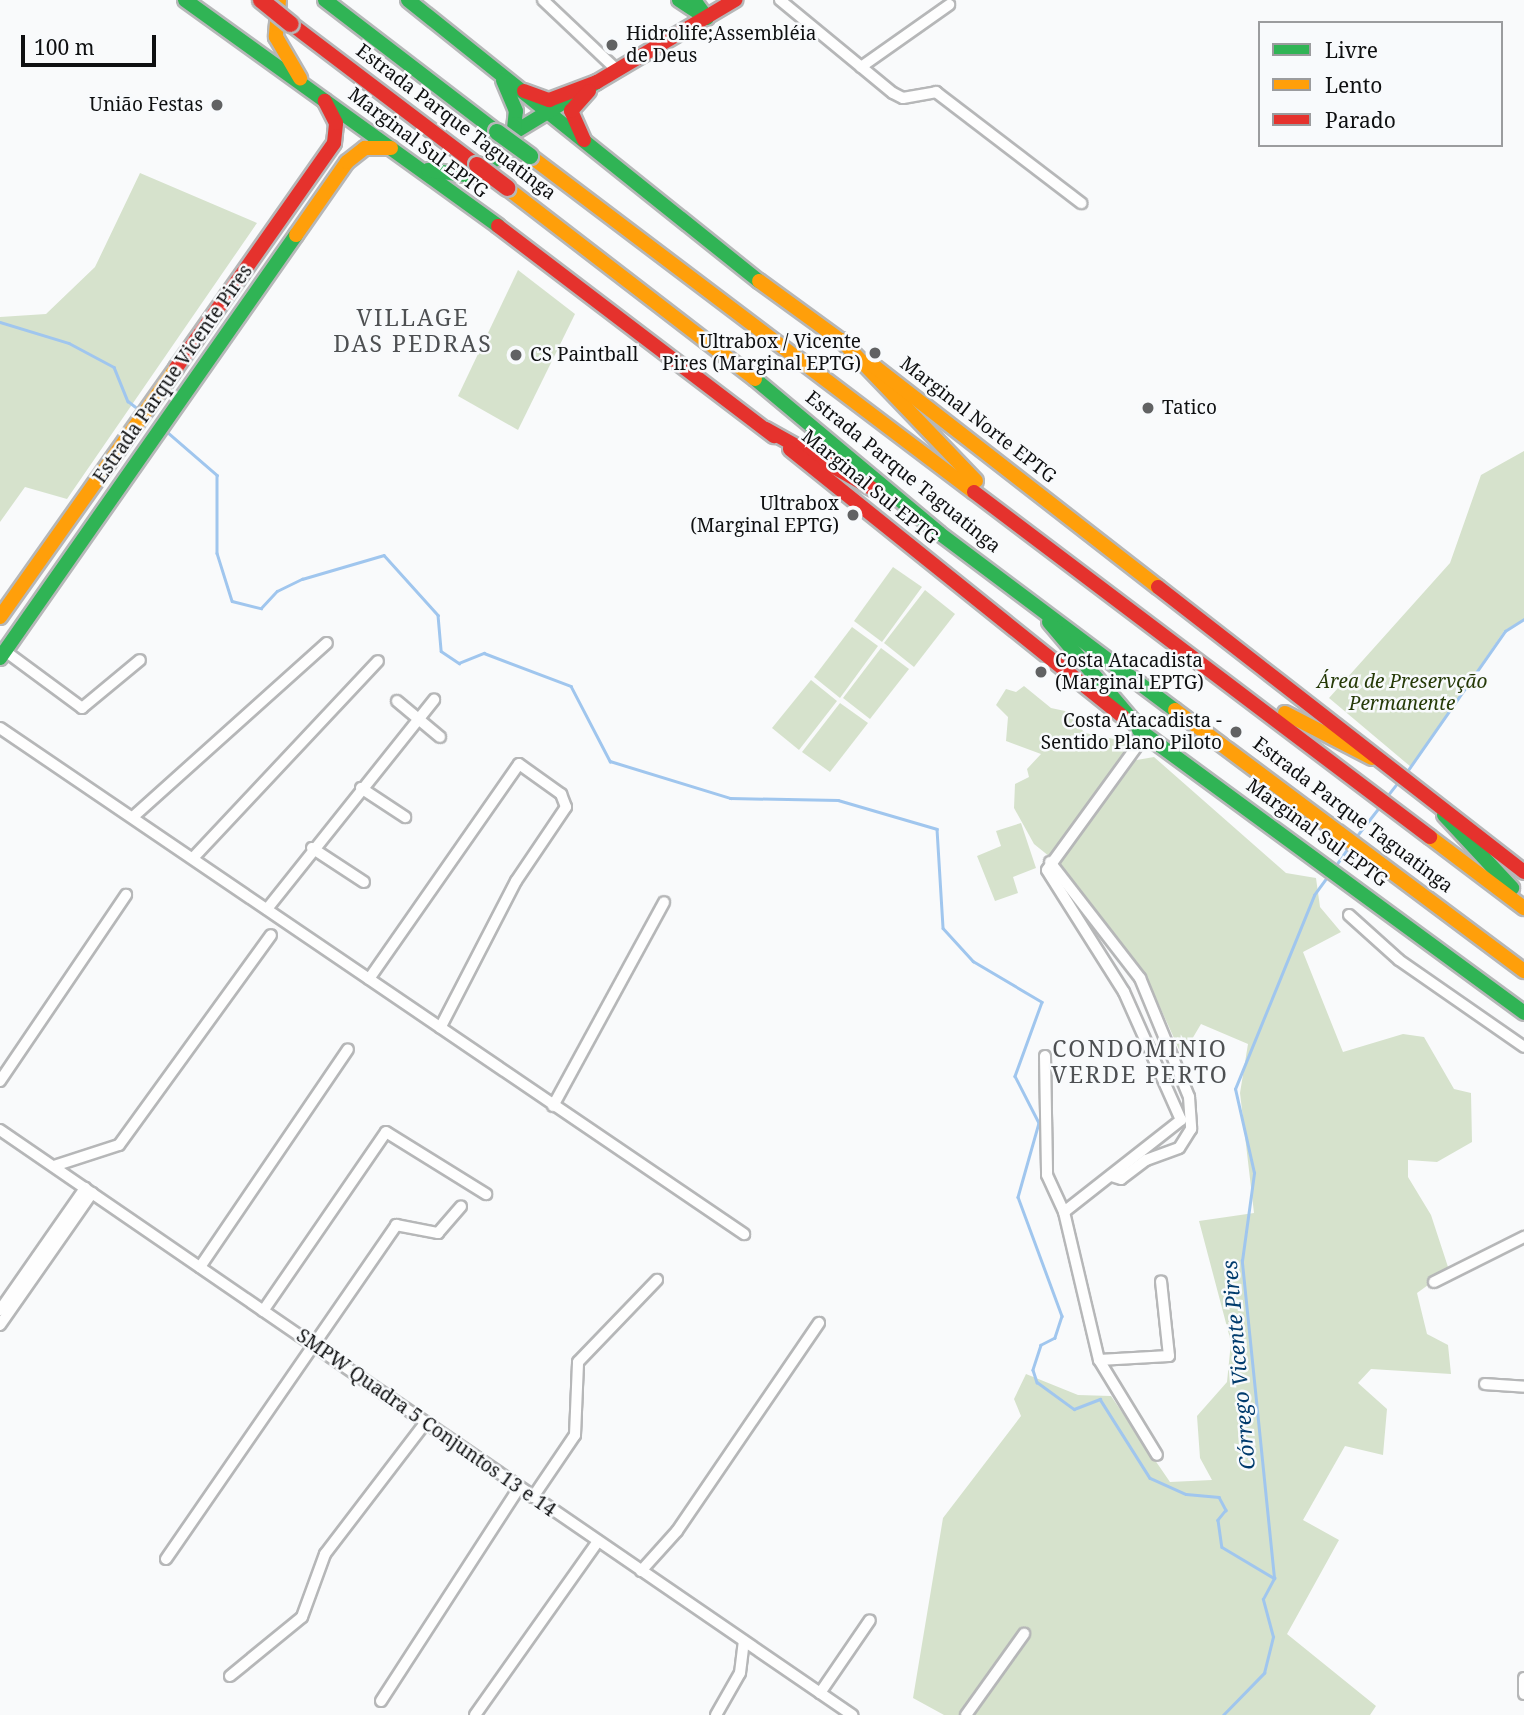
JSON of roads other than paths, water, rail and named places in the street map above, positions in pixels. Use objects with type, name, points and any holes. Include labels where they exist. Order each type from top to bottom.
[{"type":"main road","name":"Marginal Sul EPTG","points":[[185,0],[399,151],[766,429],[1145,735],[1322,861],[1524,1013]]},
{"type":"main road","name":"Estrada Parque Taguatinga","points":[[260,0],[723,352],[939,533],[1021,591],[1524,971]]},
{"type":"main road","points":[[279,0],[273,15],[276,37],[304,83]]},
{"type":"main road","name":"Estrada Parque Taguatinga","points":[[325,0],[496,132],[996,505],[1524,908]]},
{"type":"main road","points":[[679,0],[706,18]]},
{"type":"main road","points":[[694,0],[706,18]]},
{"type":"main road","points":[[413,162],[436,174],[471,176],[500,161],[518,130],[543,111],[735,0]]},
{"type":"main road","name":"Marginal Norte EPTG","points":[[412,2],[495,68],[600,160],[841,340],[1444,815],[1524,872]]},
{"type":"main road","points":[[495,68],[510,92],[518,130]]},
{"type":"main road","points":[[514,85],[549,100],[597,82]]},
{"type":"main road","points":[[597,82],[576,102],[571,119],[600,160]]},
{"type":"main road","name":"Estrada Parque Vicente Pires","points":[[0,617],[34,565],[153,403],[334,143],[336,122],[321,96]]},
{"type":"main road","name":"Estrada Parque Vicente Pires","points":[[2,654],[153,442],[346,162],[374,145],[399,151]]},
{"type":"main road","points":[[841,340],[922,418],[996,505]]},
{"type":"main road","points":[[766,429],[939,533]]},
{"type":"main road","points":[[34,565],[52,573],[52,582]]},
{"type":"main road","points":[[1021,591],[1145,735]]},
{"type":"main road","points":[[1218,674],[1372,758]]},
{"type":"main road","points":[[1444,815],[1524,900]]},
{"type":"street","points":[[543,0],[617,70]]},
{"type":"street","points":[[780,0],[903,98],[936,92],[1081,203]]},
{"type":"street","points":[[861,66],[949,5]]},
{"type":"street","points":[[134,816],[327,643]]},
{"type":"street","points":[[2,654],[82,708],[140,660]]},
{"type":"street","points":[[193,858],[378,661]]},
{"type":"street","points":[[267,909],[312,848],[434,700]]},
{"type":"street","points":[[397,701],[440,737]]},
{"type":"street","points":[[0,728],[134,816],[744,1234]]},
{"type":"street","points":[[1064,1212],[1111,1176],[1144,1145],[1175,1130],[1181,1114],[1124,992],[1049,876],[1050,862],[1145,735]]},
{"type":"street","points":[[369,979],[519,764],[561,794],[566,807],[516,881],[440,1028]]},
{"type":"street","points":[[361,788],[405,817]]},
{"type":"street","points":[[312,848],[364,882]]},
{"type":"street","points":[[1050,862],[1140,978],[1189,1097],[1191,1129],[1180,1148],[1146,1160],[1121,1179],[1111,1176]]},
{"type":"street","points":[[0,1082],[126,895]]},
{"type":"street","points":[[553,1105],[664,902]]},
{"type":"street","points":[[1349,915],[1399,960],[1524,1047]]},
{"type":"street","points":[[54,1166],[119,1145],[271,935]]},
{"type":"street","points":[[200,1267],[348,1049]]},
{"type":"street","points":[[1045,1056],[1047,1175],[1064,1212],[1099,1360],[1157,1455]]},
{"type":"street","name":"SMPW Quadra 5 Conjuntos 13 e 14","points":[[0,1130],[518,1489],[852,1715]]},
{"type":"street","points":[[262,1311],[386,1132],[486,1194]]},
{"type":"street","points":[[0,1310],[89,1191]]},
{"type":"street","points":[[166,1559],[396,1226],[438,1233],[461,1207]]},
{"type":"street","points":[[1434,1282],[1524,1237]]},
{"type":"street","points":[[0,1325],[49,1247]]},
{"type":"street","points":[[533,1497],[575,1435],[578,1362],[657,1280]]},
{"type":"street","points":[[1099,1360],[1170,1356],[1161,1281]]},
{"type":"street","points":[[641,1571],[677,1531],[820,1323]]},
{"type":"street","points":[[1485,1384],[1524,1387]]},
{"type":"street","points":[[230,1676],[302,1617],[325,1554],[425,1422]]},
{"type":"street","points":[[381,1701],[518,1489]]},
{"type":"street","points":[[475,1715],[598,1541]]},
{"type":"street","points":[[820,1693],[870,1620]]},
{"type":"street","points":[[966,1715],[1024,1634]]},
{"type":"street","points":[[716,1715],[740,1673],[744,1642]]},
{"type":"street","points":[[1524,1678],[1524,1694]]},
{"type":"waterway","points":[[0,322],[69,343],[114,367],[128,401],[141,411]]},
{"type":"waterway","points":[[165,430],[217,475],[217,553],[232,601],[261,608],[277,591],[302,579],[384,555],[438,615],[441,651],[459,663],[484,653],[571,686],[610,761],[730,798],[838,800],[937,829],[943,928],[973,961],[1042,1002],[1015,1076],[1039,1123],[1018,1197],[1062,1316],[1055,1338],[1041,1345],[1033,1370],[1037,1382],[1074,1409],[1100,1399],[1150,1478],[1186,1494],[1219,1497],[1226,1510],[1218,1520],[1222,1547],[1274,1578]]},
{"type":"waterway","name":"Córrego Vicente Pires","points":[[1406,773],[1505,631],[1524,619]]},
{"type":"waterway","name":"Córrego Vicente Pires","points":[[1388,795],[1399,781]]},
{"type":"waterway","name":"Córrego Vicente Pires","points":[[1356,837],[1380,806]]},
{"type":"waterway","name":"Córrego Vicente Pires","points":[[1334,868],[1348,848]]},
{"type":"waterway","name":"Córrego Vicente Pires","points":[[1223,1715],[1264,1673],[1273,1637],[1263,1599],[1274,1578],[1242,1261],[1254,1173],[1235,1089],[1314,895],[1328,876]]},
{"type":"place","name":"Hidrolife;Assembléia de Deus","points":[[612,45]]},
{"type":"place","name":"União Festas","points":[[217,105]]},
{"type":"place","name":"Ultrabox / Vicente Pires (Marginal EPTG)","points":[[875,353]]},
{"type":"place","name":"CS Paintball","points":[[516,355]]},
{"type":"place","name":"Tatico","points":[[1148,408]]},
{"type":"place","name":"Ultrabox (Marginal EPTG)","points":[[853,515]]},
{"type":"place","name":"Costa Atacadista (Marginal EPTG)","points":[[1041,672]]},
{"type":"place","name":"Costa Atacadista - Sentido Plano Piloto","points":[[1236,732]]},
{"type":"district","name":"VILLAGE DAS PEDRAS","points":[[413,330]]},
{"type":"district","name":"CONDOMINIO VERDE PERTO","points":[[1140,1061]]},
{"type":"park label","name":"Área de Preservção Permanente","points":[[1402,693]]}]
